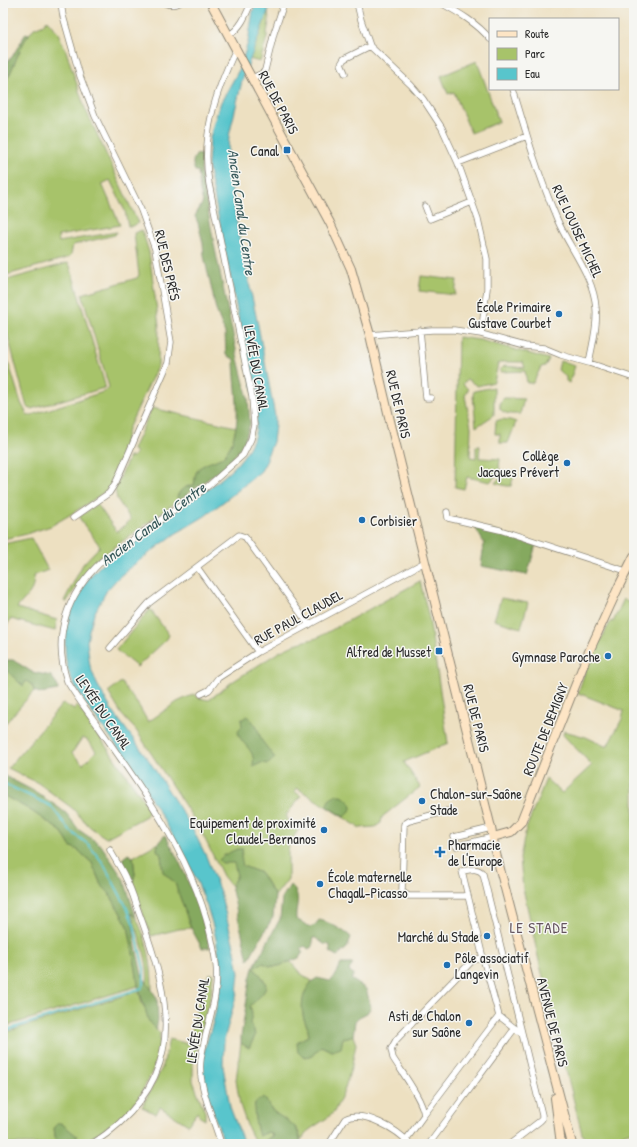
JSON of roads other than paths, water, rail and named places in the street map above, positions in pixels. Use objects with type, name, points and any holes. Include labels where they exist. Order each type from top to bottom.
[{"type":"main road","name":"RUE DE PARIS","points":[[211,3],[330,223],[356,284],[370,335],[493,837]]},
{"type":"main road","name":"ROUTE DE DEMIGNY","points":[[493,837],[511,832],[521,822],[587,656],[634,556]]},
{"type":"main road","name":"AVENUE DE PARIS","points":[[493,837],[551,1068],[572,1144]]},
{"type":"main road","points":[[551,1068],[561,1144]]},
{"type":"street","name":"RUE DES PRÉS","points":[[61,3],[63,16],[78,69],[93,109],[141,210],[155,249],[171,342],[168,363],[116,482],[109,493],[73,518]]},
{"type":"street","points":[[165,3],[180,3]]},
{"type":"street","points":[[251,77],[263,73],[265,70],[274,33],[284,3]]},
{"type":"street","points":[[357,3],[370,46],[411,85],[423,100],[442,128],[458,162],[482,233],[487,259],[487,289],[481,334]]},
{"type":"street","points":[[441,3],[464,16],[489,38]]},
{"type":"street","points":[[229,35],[239,27],[250,6]]},
{"type":"street","points":[[344,73],[341,64],[344,59],[370,46]]},
{"type":"street","name":"LEVÉE DU CANAL","points":[[221,1144],[208,1104],[200,1069],[213,1011],[217,982],[210,926],[198,891],[175,842],[134,778],[68,681],[62,666],[61,631],[70,602],[93,568],[207,487],[243,455],[251,439],[254,425],[252,397],[210,192],[206,161],[207,137],[213,107],[224,74],[238,52]]},
{"type":"street","name":"RUE LOUISE MICHEL","points":[[513,90],[541,180],[558,221],[586,274],[595,298],[596,318],[589,362]]},
{"type":"street","points":[[458,162],[527,136]]},
{"type":"street","points":[[425,206],[430,218],[472,202]]},
{"type":"street","points":[[370,335],[420,330],[454,330],[481,334],[525,346],[544,348],[561,355],[589,362],[634,378]]},
{"type":"street","points":[[420,330],[426,398],[431,398]]},
{"type":"street","points":[[447,512],[448,518],[507,532],[626,571]]},
{"type":"street","points":[[110,648],[149,603],[239,536],[245,537],[308,625]]},
{"type":"street","name":"RUE PAUL CLAUDEL","points":[[201,694],[209,690],[218,678],[258,652],[425,562]]},
{"type":"street","points":[[197,567],[258,652]]},
{"type":"street","points":[[447,811],[404,824],[402,890],[409,896],[468,896]]},
{"type":"street","points":[[454,837],[491,828]]},
{"type":"street","points":[[456,846],[493,837]]},
{"type":"street","points":[[92,1144],[117,1126],[145,1095],[157,1069],[163,1050],[166,1026],[162,989],[152,948],[127,880],[110,850]]},
{"type":"street","points":[[510,1144],[542,1119],[483,874],[481,871],[472,869],[462,871],[499,1016],[521,1033]]},
{"type":"street","points":[[424,1115],[422,1106],[393,1058],[391,1050],[396,1040],[473,960],[483,958]]},
{"type":"street","points":[[329,1144],[345,1119],[354,1116],[372,1119],[395,1131],[407,1143],[424,1115],[499,1016]]},
{"type":"street","points":[[429,1144],[515,1028]]},
{"type":"water","points":[[256,3],[271,3],[242,81],[229,136],[228,152],[229,173],[239,236],[275,416],[273,442],[267,456],[267,460],[261,471],[205,516],[175,534],[117,579],[107,590],[94,614],[87,642],[90,666],[97,684],[111,709],[148,759],[191,826],[206,856],[220,892],[235,950],[239,973],[237,993],[224,1040],[223,1066],[230,1107],[244,1144],[224,1144],[207,1097],[202,1068],[204,1053],[215,1016],[220,983],[218,947],[207,906],[197,881],[165,821],[146,790],[74,684],[70,676],[67,663],[65,637],[69,616],[75,601],[83,586],[93,573],[104,562],[210,488],[231,470],[244,456],[255,435],[255,401],[208,165],[210,138],[214,122],[221,102],[240,68],[248,42],[253,11]]},
{"type":"waterway","points":[[3,783],[51,806],[70,831],[88,844],[103,863],[126,906],[134,925],[144,969],[144,984],[142,988],[3,1031]]},
{"type":"place","name":"Canal","points":[[287,150]]},
{"type":"place","name":"École Primaire Gustave Courbet","points":[[559,314]]},
{"type":"place","name":"Collège Jacques Prévert","points":[[567,463]]},
{"type":"place","name":"Corbisier","points":[[362,520]]},
{"type":"place","name":"Alfred de Musset","points":[[439,651]]},
{"type":"place","name":"Gymnase Paroche","points":[[608,656]]},
{"type":"place","name":"Chalon-sur-Saône Stade","points":[[422,801]]},
{"type":"place","name":"Equipement de proximité Claudel-Bernanos","points":[[324,830]]},
{"type":"place","name":"Pharmacie de l'Europe","points":[[440,852]]},
{"type":"place","name":"École maternelle Chagall-Picasso","points":[[320,884]]},
{"type":"place","name":"Marché du Stade","points":[[487,936]]},
{"type":"place","name":"Pôle associatif Langevin","points":[[447,965]]},
{"type":"place","name":"Asti de Chalon sur Saône","points":[[469,1023]]},
{"type":"district","name":"LE STADE","points":[[539,927]]},
{"type":"water label","name":"Ancien Canal du Centre","points":[[242,212]]},
{"type":"water label","name":"Ancien Canal du Centre","points":[[153,524]]}]
